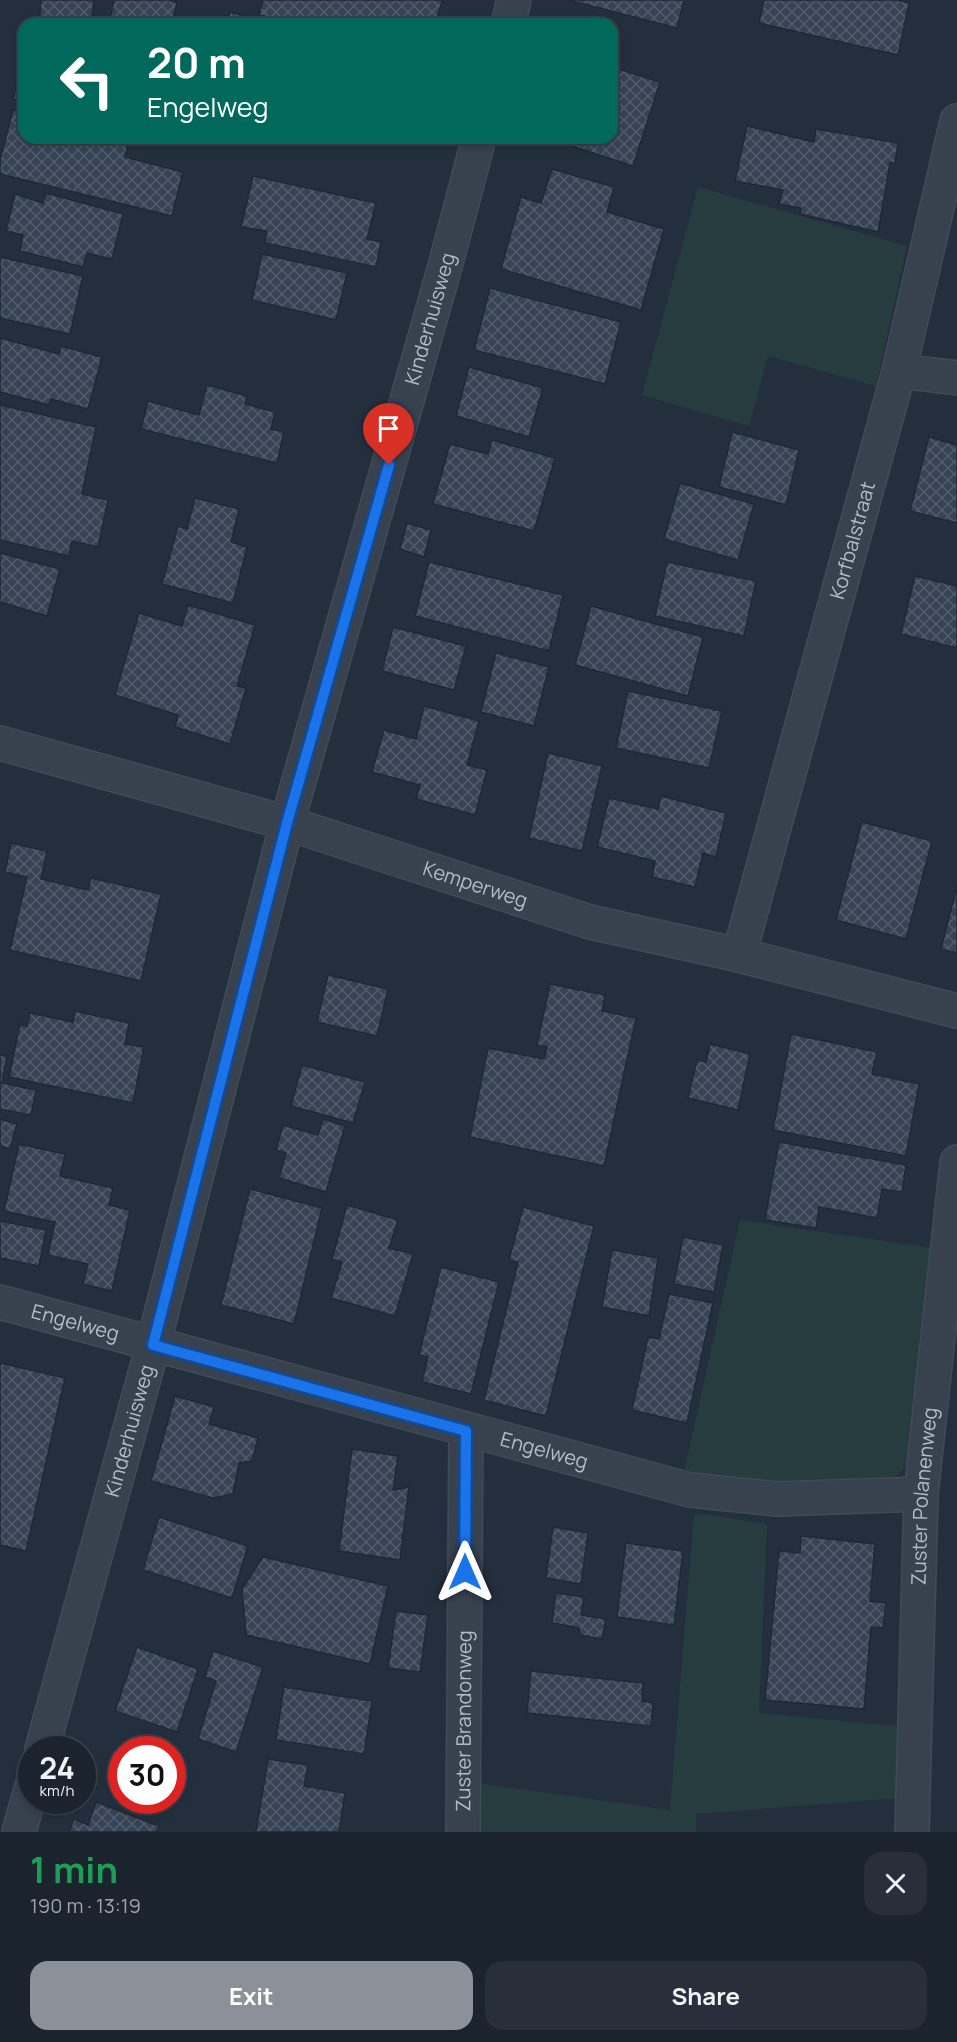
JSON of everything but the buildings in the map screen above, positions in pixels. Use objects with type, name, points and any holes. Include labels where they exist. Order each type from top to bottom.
[{"type":"street","points":[[510,18],[514,0]]},
{"type":"street","name":"Korfbalstraat","points":[[739,955],[898,371],[957,121]]},
{"type":"street","name":"Kinderhuisweg","points":[[46,1736],[153,1345],[287,823],[446,263],[476,144]]},
{"type":"street","points":[[898,371],[957,378]]},
{"type":"street","name":"Kemperweg","points":[[0,743],[287,823],[590,922],[739,955],[957,1011]]},
{"type":"street","name":"Zuster Polanenweg","points":[[912,1832],[921,1494],[957,1162]]},
{"type":"street","name":"Engelweg","points":[[0,1302],[466,1431],[690,1490],[777,1499],[921,1494]]},
{"type":"street","name":"Zuster Brandonweg","points":[[463,1832],[466,1431]]},
{"type":"street","points":[[19,1832],[24,1814]]},
{"type":"green space","points":[[698,187],[907,246],[876,386],[768,356],[749,426],[642,395]]},
{"type":"green space","points":[[740,1220],[932,1248],[911,1455],[902,1471],[890,1481],[811,1485],[701,1478],[684,1472]]},
{"type":"green space","points":[[694,1513],[767,1524],[759,1713],[905,1727],[901,1798],[696,1814],[696,1832],[476,1832],[476,1783],[670,1810]]},
{"type":"route","points":[[389,465],[287,823],[153,1345],[466,1431],[465,1572]]}]
